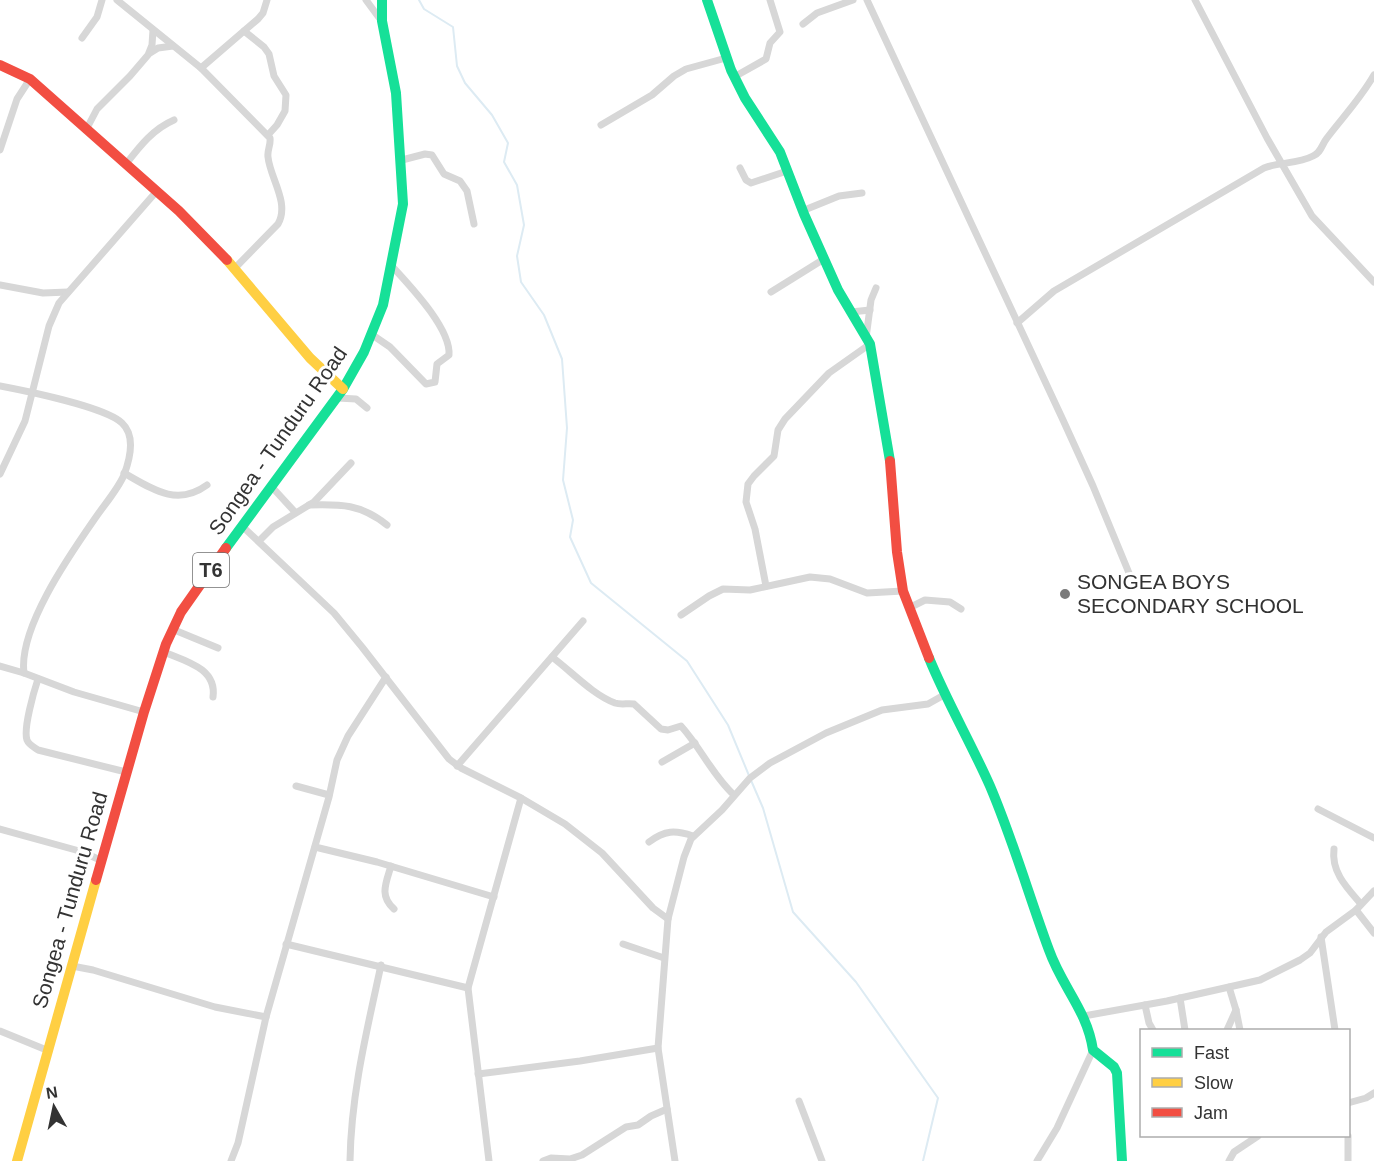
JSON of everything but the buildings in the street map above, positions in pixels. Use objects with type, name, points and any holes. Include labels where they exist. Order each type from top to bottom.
[{"type":"main road","name":"Songea - Tunduru Road","points":[[17,1161],[126,772],[172,629],[181,612],[242,526],[343,389],[364,352],[383,305],[403,204],[396,93],[382,21],[382,0]]},
{"type":"main road","points":[[706,0],[734,77],[780,152],[802,211],[838,290],[868,341],[891,462],[898,567],[903,591],[944,695],[970,742],[994,796],[1033,900],[1049,952],[1064,984],[1084,1016],[1090,1030],[1093,1050],[1114,1067],[1117,1073],[1122,1161]]},
{"type":"main road","points":[[0,65],[30,79],[178,211],[235,268],[310,358],[343,389]]},
{"type":"street","points":[[82,38],[97,17],[102,0]]},
{"type":"street","points":[[117,0],[201,68],[268,135],[271,141],[268,160],[278,192],[281,219],[235,268]]},
{"type":"street","points":[[201,68],[263,13],[267,0]]},
{"type":"street","points":[[366,0],[382,21]]},
{"type":"street","points":[[734,77],[766,59],[770,43],[780,32],[770,0]]},
{"type":"street","points":[[804,24],[817,13],[853,0]]},
{"type":"street","points":[[867,0],[1093,486],[1128,573]]},
{"type":"street","points":[[1195,0],[1312,216],[1374,282]]},
{"type":"street","points":[[148,55],[152,45],[153,30]]},
{"type":"street","points":[[244,31],[269,54],[274,76],[286,95],[285,111],[268,135]]},
{"type":"street","points":[[86,130],[97,110],[148,55],[158,48],[173,46]]},
{"type":"street","points":[[601,125],[652,95],[686,69],[726,58]]},
{"type":"street","points":[[1017,323],[1054,291],[1264,168],[1283,165],[1319,153],[1324,141],[1355,104],[1374,75]]},
{"type":"street","points":[[0,150],[17,99],[30,79]]},
{"type":"street","points":[[126,164],[154,132],[174,120]]},
{"type":"street","points":[[402,160],[432,154],[444,174],[460,182],[467,191],[474,224]]},
{"type":"street","points":[[740,168],[746,180],[752,183],[787,171]]},
{"type":"street","points":[[0,474],[25,421],[49,326],[56,310],[68,292],[156,192]]},
{"type":"street","points":[[802,211],[839,196],[862,193]]},
{"type":"street","points":[[771,292],[824,259]]},
{"type":"street","points":[[371,334],[390,347],[426,384],[435,382],[437,364],[448,355],[446,338],[410,287],[391,265]]},
{"type":"street","points":[[0,285],[44,293],[68,292]]},
{"type":"street","points":[[765,586],[755,529],[746,502],[748,484],[774,456],[777,430],[785,419],[829,373],[868,341],[870,310],[876,288]]},
{"type":"street","points":[[44,293],[53,300],[56,310]]},
{"type":"street","points":[[851,312],[870,310]]},
{"type":"street","points":[[0,386],[104,413],[120,421],[128,429],[131,437],[124,473],[61,570],[38,613],[24,653],[24,673]]},
{"type":"street","points":[[336,398],[356,399],[367,408]]},
{"type":"street","points":[[259,541],[273,526],[309,505],[351,463]]},
{"type":"street","points":[[124,473],[165,494],[186,495],[198,491],[207,484]]},
{"type":"street","points":[[271,486],[295,512]]},
{"type":"street","points":[[309,505],[338,504],[363,509],[374,514],[387,525]]},
{"type":"street","points":[[242,526],[334,613],[449,759],[457,766],[521,798],[565,824],[602,853],[653,908],[668,919]]},
{"type":"street","points":[[681,615],[709,596],[723,590],[750,590],[810,577],[830,579],[867,593],[903,591]]},
{"type":"street","points":[[909,608],[925,600],[950,602],[961,609]]},
{"type":"street","points":[[457,766],[583,621]]},
{"type":"street","points":[[172,629],[218,648]]},
{"type":"street","points":[[164,652],[207,673],[213,683],[213,697]]},
{"type":"street","points":[[552,657],[587,686],[614,703],[634,704],[661,729],[668,730],[681,726],[695,742],[724,786],[734,795]]},
{"type":"street","points":[[0,666],[74,692],[144,712]]},
{"type":"street","points":[[231,1161],[238,1143],[266,1017],[337,760],[348,736],[386,677]]},
{"type":"street","points":[[38,679],[27,728],[29,744],[38,750],[126,772]]},
{"type":"street","points":[[675,1161],[658,1048],[668,919],[684,857],[693,836],[722,810],[750,778],[770,764],[826,733],[885,709],[928,704],[944,695]]},
{"type":"street","points":[[662,762],[695,742]]},
{"type":"street","points":[[296,786],[329,795]]},
{"type":"street","points":[[489,1161],[468,988],[521,798]]},
{"type":"street","points":[[1318,809],[1374,838]]},
{"type":"street","points":[[0,829],[83,852],[102,861]]},
{"type":"street","points":[[649,842],[658,835],[671,831],[693,836]]},
{"type":"street","points":[[315,846],[494,897]]},
{"type":"street","points":[[1334,849],[1337,873],[1360,905],[1374,933]]},
{"type":"street","points":[[391,866],[384,893],[388,904],[394,909]]},
{"type":"street","points":[[1084,1016],[1260,980],[1310,953],[1321,937],[1374,891]]},
{"type":"street","points":[[1360,905],[1373,905]]},
{"type":"street","points":[[1321,937],[1335,1029]]},
{"type":"street","points":[[286,944],[381,965],[468,988]]},
{"type":"street","points":[[623,944],[664,958]]},
{"type":"street","points":[[350,1161],[356,1086],[381,965]]},
{"type":"street","points":[[72,966],[103,972],[215,1007],[266,1017]]},
{"type":"street","points":[[1229,987],[1240,1029]]},
{"type":"street","points":[[1180,998],[1185,1029]]},
{"type":"street","points":[[1145,1005],[1152,1029]]},
{"type":"street","points":[[1227,1029],[1236,1010]]},
{"type":"street","points":[[0,1031],[49,1051]]},
{"type":"street","points":[[478,1074],[569,1063],[658,1048]]},
{"type":"street","points":[[1037,1161],[1057,1128],[1093,1050]]},
{"type":"street","points":[[1350,1102],[1374,1093]]},
{"type":"street","points":[[799,1101],[822,1161]]},
{"type":"street","points":[[543,1161],[551,1158],[570,1159],[582,1155],[626,1127],[638,1125],[667,1108]]},
{"type":"street","points":[[1229,1161],[1234,1152],[1256,1137]]},
{"type":"street","points":[[1348,1137],[1348,1161]]},
{"type":"waterway","points":[[419,0],[424,9],[453,27],[457,66],[465,83],[492,115],[508,143],[504,162],[517,185],[524,225],[517,256],[521,282],[544,315],[562,359],[567,428],[563,480],[573,520],[570,537],[591,583],[687,661],[728,725],[763,808],[793,912],[856,982],[938,1098],[923,1161]]},
{"type":"traffic: fast","points":[[226,548],[343,389],[364,352],[383,305],[403,204],[396,93],[382,21],[382,0]]},
{"type":"traffic: fast","points":[[707,0],[731,70],[745,98],[780,152],[804,214],[838,290],[870,344],[890,461]]},
{"type":"traffic: fast","points":[[929,658],[990,786],[1054,963],[1080,1011],[1093,1050],[1114,1067],[1117,1073],[1122,1161]]},
{"type":"traffic: slow","points":[[227,260],[310,358],[343,389]]},
{"type":"traffic: slow","points":[[17,1161],[96,880]]},
{"type":"traffic: jam","points":[[0,65],[30,79],[179,211],[227,260]]},
{"type":"traffic: jam","points":[[890,461],[897,552],[903,591],[929,658]]},
{"type":"traffic: jam","points":[[96,880],[166,644],[181,612],[226,548]]},
{"type":"place","name":"SONGEA BOYS SECONDARY SCHOOL","points":[[1065,594]]}]
